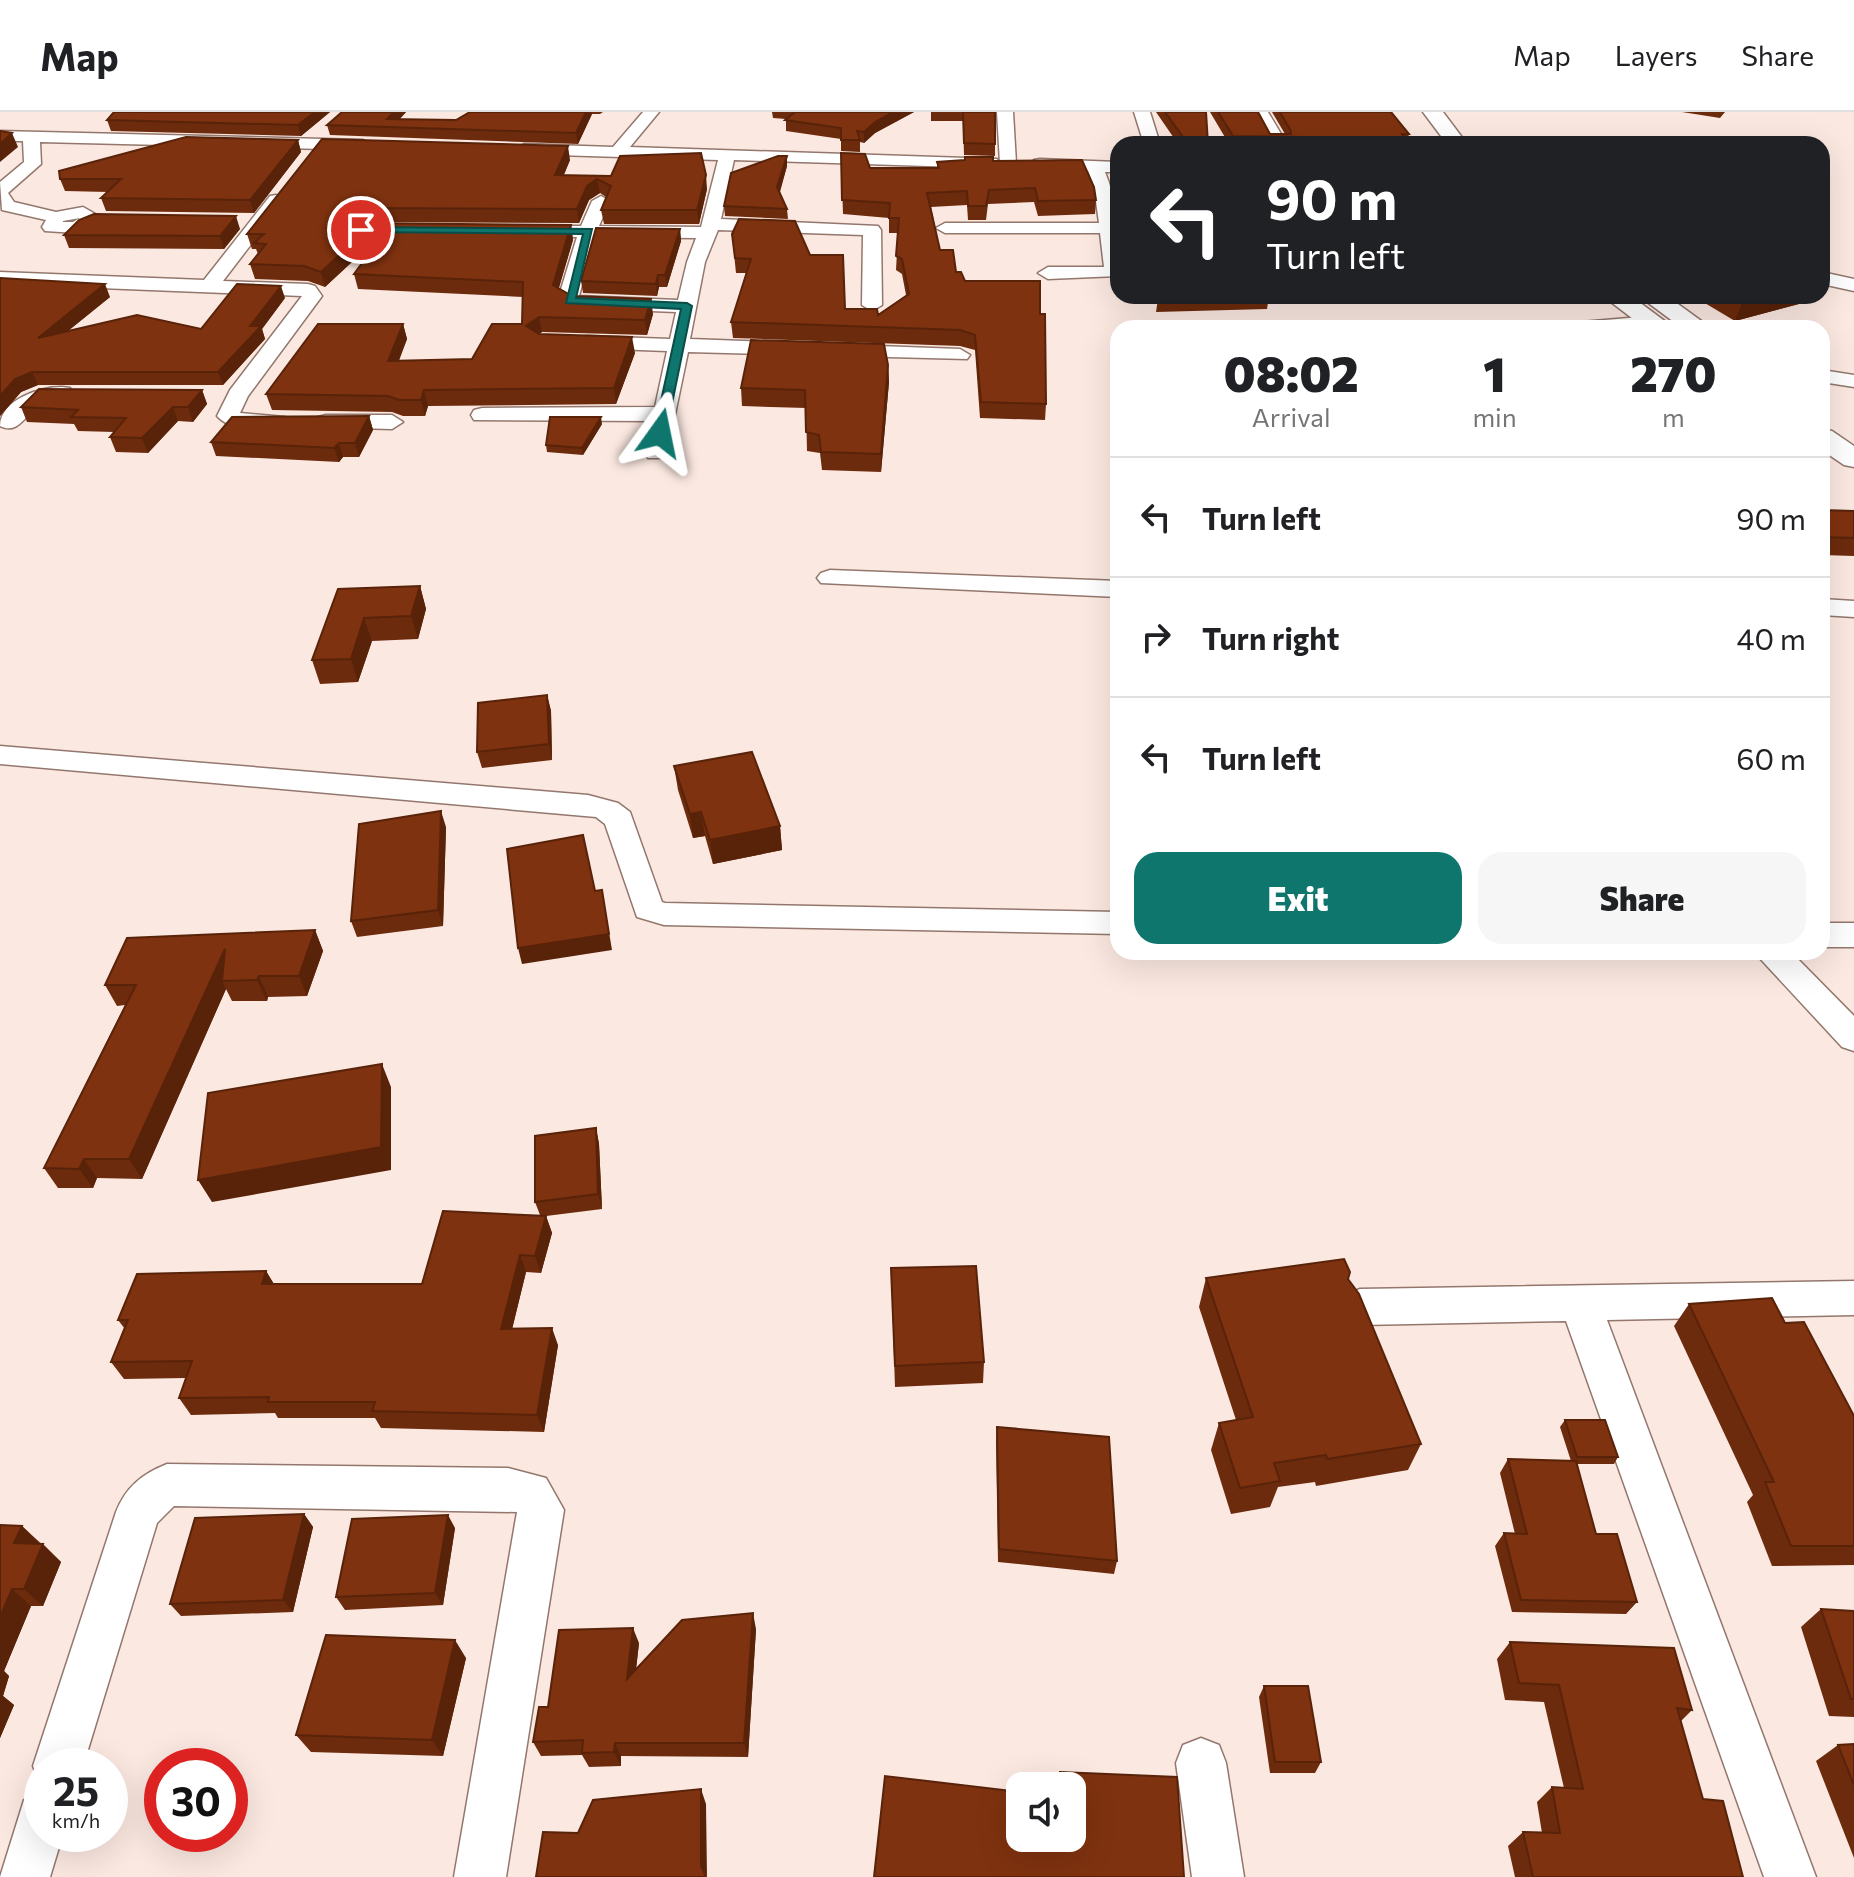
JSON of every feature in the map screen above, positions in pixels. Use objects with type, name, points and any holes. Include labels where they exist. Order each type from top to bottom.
[{"type":"main road","points":[[1433,112],[1451,136]]},
{"type":"main road","points":[[1627,304],[1650,320]]},
{"type":"main road","points":[[1663,304],[1687,320]]},
{"type":"main road","points":[[1830,414],[1854,431]]},
{"type":"main road","points":[[1830,442],[1854,459]]},
{"type":"street","points":[[617,153],[651,112]]},
{"type":"street","points":[[1005,112],[1008,163]]},
{"type":"street","points":[[1142,112],[1150,136]]},
{"type":"street","points":[[1260,112],[1274,136]]},
{"type":"street","points":[[302,166],[314,143],[331,124]]},
{"type":"street","points":[[0,136],[383,145]]},
{"type":"street","points":[[31,136],[33,164],[0,193],[8,206],[56,217],[51,227],[76,228],[103,219]]},
{"type":"street","points":[[506,148],[1110,167]]},
{"type":"street","points":[[656,453],[696,262],[709,228],[727,155]]},
{"type":"street","points":[[945,228],[1110,228],[1103,187],[1095,167]]},
{"type":"street","points":[[210,285],[250,221],[289,184]]},
{"type":"street","points":[[601,201],[588,231],[570,301],[687,306]]},
{"type":"street","points":[[501,231],[709,228],[872,230],[872,305]]},
{"type":"street","points":[[1048,273],[1110,272]]},
{"type":"street","points":[[0,278],[301,288],[313,293],[238,395],[228,416],[243,422],[392,422]]},
{"type":"street","points":[[1830,280],[1854,285]]},
{"type":"street","points":[[572,342],[960,355]]},
{"type":"street","points":[[1830,377],[1854,381]]},
{"type":"street","points":[[9,423],[39,394],[89,393]]},
{"type":"street","points":[[208,395],[238,395]]},
{"type":"street","points":[[482,415],[664,414]]},
{"type":"street","points":[[830,578],[1110,589]]},
{"type":"street","points":[[1830,608],[1854,609]]},
{"type":"street","points":[[0,755],[588,805],[607,810],[619,819],[648,909],[664,914],[1110,923]]},
{"type":"street","points":[[1830,935],[1854,935]]},
{"type":"street","points":[[1779,960],[1854,1038]]},
{"type":"street","points":[[1360,1307],[1854,1298]]},
{"type":"street","points":[[1580,1303],[1790,1877]]},
{"type":"street","points":[[64,1748],[138,1512],[151,1496],[167,1485],[508,1489],[530,1493],[542,1510],[480,1877]]},
{"type":"street","points":[[1201,1763],[1218,1877]]},
{"type":"street","points":[[24,1877],[32,1852]]},
{"type":"building","points":[[114,112],[315,112],[298,125],[107,120]]},
{"type":"building","points":[[342,112],[394,112],[387,119],[456,120],[470,112],[586,112],[576,133],[327,125]]},
{"type":"building","points":[[795,112],[893,112],[864,132],[857,131],[860,140],[841,140],[841,128],[785,120]]},
{"type":"building","points":[[963,112],[995,112],[995,144],[964,143]]},
{"type":"building","points":[[1165,112],[1206,112],[1208,136],[1182,136]]},
{"type":"building","points":[[1218,112],[1258,112],[1270,134],[1291,134],[1280,112],[1391,112],[1409,134],[1403,136],[1233,136]]},
{"type":"building","points":[[0,131],[12,133],[0,144]]},
{"type":"building","points":[[186,137],[298,140],[250,200],[101,198],[121,179],[60,179],[59,171]]},
{"type":"building","points":[[322,139],[568,146],[555,175],[611,176],[620,156],[701,153],[706,175],[697,210],[601,210],[611,186],[597,179],[587,186],[577,209],[357,208],[345,214],[357,223],[571,225],[553,285],[572,296],[651,299],[645,320],[539,317],[526,326],[539,334],[632,337],[614,388],[424,390],[421,400],[399,400],[388,396],[266,394],[318,324],[403,324],[388,361],[472,359],[492,324],[522,324],[523,282],[354,274],[376,244],[363,233],[321,272],[304,266],[250,264],[266,244],[254,243],[264,234],[247,234]]},
{"type":"building","points":[[841,153],[865,154],[870,168],[939,168],[937,162],[965,160],[965,157],[993,157],[993,161],[1082,160],[1094,187],[1096,200],[1038,201],[1035,188],[989,190],[986,206],[968,206],[967,191],[927,193],[940,250],[953,250],[956,272],[961,272],[965,281],[1040,281],[1040,314],[1045,314],[1046,404],[981,402],[975,335],[960,330],[731,322],[751,259],[735,258],[732,234],[739,219],[795,221],[810,255],[843,255],[845,309],[877,309],[878,315],[909,294],[902,259],[896,256],[899,218],[889,218],[890,203],[842,200]]},
{"type":"building","points":[[778,156],[787,156],[777,187],[787,209],[724,206],[731,173]]},
{"type":"building","points":[[94,214],[236,216],[220,236],[64,235],[79,220]]},
{"type":"building","points":[[596,228],[680,229],[665,275],[658,275],[656,284],[581,281]]},
{"type":"building","points":[[0,278],[105,284],[38,338],[137,315],[201,329],[237,284],[281,286],[250,326],[261,326],[218,372],[32,372],[15,379],[0,396]]},
{"type":"building","points":[[751,340],[884,344],[888,365],[881,454],[821,452],[819,435],[806,432],[805,390],[741,388]]},
{"type":"building","points":[[39,389],[202,390],[188,407],[173,407],[142,438],[110,437],[126,418],[71,417],[78,410],[21,407]]},
{"type":"building","points":[[369,416],[355,443],[339,443],[334,448],[211,442],[232,417]]},
{"type":"building","points":[[550,417],[601,417],[582,448],[546,445]]},
{"type":"building","points":[[1830,510],[1854,511],[1854,538],[1830,537]]},
{"type":"building","points":[[420,586],[411,616],[364,618],[351,659],[312,660],[338,589]]},
{"type":"building","points":[[547,695],[549,744],[477,752],[478,703]]},
{"type":"building","points":[[752,752],[780,826],[710,840],[701,812],[690,814],[674,766]]},
{"type":"building","points":[[441,811],[438,910],[351,921],[359,824]]},
{"type":"building","points":[[583,835],[595,891],[602,890],[609,934],[518,948],[507,849]]},
{"type":"building","points":[[315,930],[299,976],[259,976],[257,980],[222,981],[225,949],[129,1159],[84,1159],[79,1169],[44,1168],[136,985],[105,985],[127,938]]},
{"type":"building","points":[[382,1064],[381,1147],[198,1180],[208,1093]]},
{"type":"building","points":[[596,1128],[598,1194],[535,1202],[535,1136]]},
{"type":"building","points":[[443,1211],[546,1216],[535,1256],[520,1255],[501,1329],[552,1328],[537,1415],[372,1411],[375,1402],[268,1402],[269,1397],[179,1398],[192,1361],[111,1362],[128,1320],[118,1320],[137,1274],[266,1271],[262,1284],[422,1284]]},
{"type":"building","points":[[1344,1259],[1350,1272],[1348,1279],[1359,1294],[1421,1444],[1327,1459],[1326,1455],[1274,1463],[1280,1481],[1240,1488],[1219,1423],[1253,1417],[1206,1278]]},
{"type":"building","points":[[976,1266],[984,1362],[895,1366],[891,1268]]},
{"type":"building","points":[[1772,1298],[1785,1323],[1804,1322],[1854,1416],[1854,1546],[1791,1546],[1765,1482],[1774,1482],[1689,1304]]},
{"type":"building","points":[[1565,1420],[1605,1420],[1618,1457],[1577,1457]]},
{"type":"building","points":[[997,1427],[1109,1437],[1117,1561],[999,1549]]},
{"type":"building","points":[[1508,1459],[1576,1461],[1596,1534],[1617,1534],[1637,1602],[1521,1600],[1504,1533],[1527,1534]]},
{"type":"building","points":[[304,1514],[283,1600],[170,1604],[195,1518]]},
{"type":"building","points":[[448,1515],[435,1593],[336,1597],[352,1519]]},
{"type":"building","points":[[0,1525],[22,1526],[14,1543],[43,1544],[24,1589],[12,1589],[0,1617]]},
{"type":"building","points":[[1821,1609],[1854,1611],[1854,1699],[1851,1699]]},
{"type":"building","points":[[753,1613],[744,1743],[615,1743],[614,1752],[582,1753],[583,1740],[533,1742],[539,1707],[548,1707],[559,1630],[633,1628],[627,1679],[682,1620]]},
{"type":"building","points":[[326,1635],[455,1640],[432,1740],[296,1735]]},
{"type":"building","points":[[1510,1642],[1674,1648],[1692,1710],[1677,1708],[1703,1799],[1723,1801],[1743,1877],[1533,1877],[1523,1832],[1560,1833],[1552,1787],[1583,1789],[1559,1685],[1519,1683]]},
{"type":"building","points":[[1264,1686],[1308,1686],[1321,1762],[1275,1762]]},
{"type":"building","points":[[1854,1744],[1854,1785],[1838,1745]]},
{"type":"building","points":[[1086,1773],[1177,1777],[1184,1877],[874,1877],[885,1776],[1006,1790],[1006,1852],[1086,1852]]},
{"type":"building","points":[[701,1789],[701,1866],[706,1877],[536,1877],[543,1832],[578,1833],[593,1800]]},
{"type":"route","points":[[361,230],[588,231],[568,299],[570,301],[687,306],[660,433]]}]
